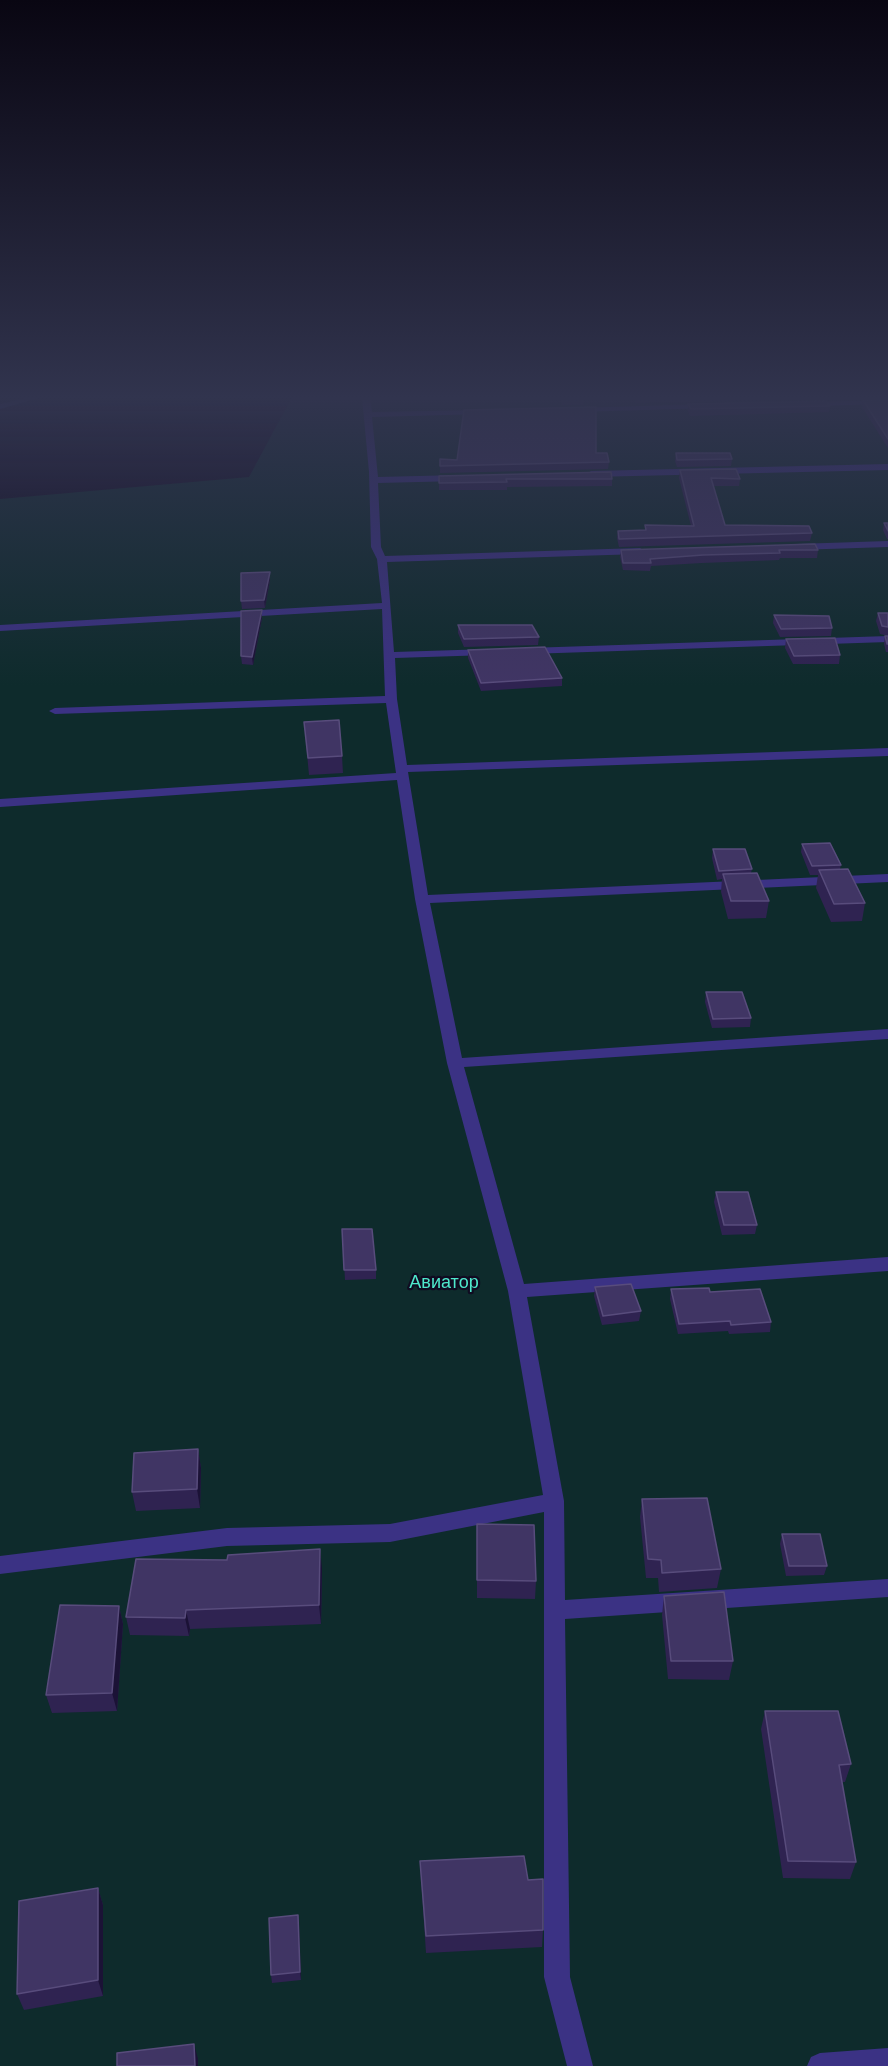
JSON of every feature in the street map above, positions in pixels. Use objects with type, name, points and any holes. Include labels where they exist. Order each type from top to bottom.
[{"type":"street","points":[[373,493],[376,547],[382,559],[387,606],[391,655],[391,699],[422,899],[455,1063],[517,1291],[554,1501],[557,1977],[580,2066]]},
{"type":"street","points":[[782,547],[888,544]]},
{"type":"street","points":[[382,559],[652,551]]},
{"type":"street","points":[[0,628],[387,606]]},
{"type":"street","points":[[521,651],[888,639]]},
{"type":"street","points":[[391,655],[497,652]]},
{"type":"street","points":[[55,711],[391,699]]},
{"type":"street","points":[[0,803],[403,772],[888,752]]},
{"type":"street","points":[[422,899],[888,878]]},
{"type":"street","points":[[455,1063],[888,1034]]},
{"type":"street","points":[[517,1291],[888,1264]]},
{"type":"street","points":[[0,1565],[227,1537],[390,1533],[554,1501]]},
{"type":"street","points":[[554,1610],[888,1588]]},
{"type":"street","points":[[820,2066],[888,2061]]},
{"type":"green space","name":"Авиатор","points":[[63,493],[888,493],[888,2066],[0,2066],[0,499]]},
{"type":"building","points":[[686,493],[716,493],[725,525],[809,526],[812,533],[619,539],[618,531],[646,530],[645,525],[694,526]]},
{"type":"building","points":[[815,544],[818,550],[779,550],[780,553],[650,559],[651,563],[623,563],[621,550]]},
{"type":"building","points":[[270,572],[264,600],[241,601],[241,573]]},
{"type":"building","points":[[262,610],[252,657],[241,656],[241,611]]},
{"type":"building","points":[[878,613],[888,613],[888,627],[882,626]]},
{"type":"building","points":[[774,615],[829,616],[832,628],[781,629]]},
{"type":"building","points":[[458,625],[532,625],[539,637],[464,639]]},
{"type":"building","points":[[835,638],[840,655],[794,656],[786,639]]},
{"type":"building","points":[[545,647],[562,678],[481,683],[468,650]]},
{"type":"building","points":[[339,720],[342,756],[308,758],[304,722]]},
{"type":"building","points":[[830,843],[841,865],[812,866],[802,844]]},
{"type":"building","points":[[713,849],[745,849],[752,869],[719,871]]},
{"type":"building","points":[[848,869],[865,903],[834,904],[819,870]]},
{"type":"building","points":[[757,873],[769,901],[731,901],[723,874]]},
{"type":"building","points":[[706,992],[742,992],[751,1018],[713,1019]]},
{"type":"building","points":[[716,1192],[748,1192],[757,1225],[724,1225]]},
{"type":"building","points":[[342,1229],[372,1229],[376,1270],[344,1270]]},
{"type":"building","points":[[631,1284],[641,1311],[603,1316],[595,1287]]},
{"type":"building","points":[[709,1288],[710,1292],[760,1289],[771,1322],[731,1325],[730,1321],[679,1324],[671,1289]]},
{"type":"building","points":[[198,1449],[197,1489],[132,1492],[134,1453]]},
{"type":"building","points":[[707,1498],[721,1569],[662,1573],[661,1560],[648,1559],[642,1499]]},
{"type":"building","points":[[477,1524],[534,1525],[536,1581],[477,1580]]},
{"type":"building","points":[[782,1534],[820,1534],[827,1566],[789,1566]]},
{"type":"building","points":[[320,1549],[319,1605],[186,1610],[185,1618],[126,1617],[136,1559],[227,1560],[228,1555]]},
{"type":"building","points":[[724,1592],[733,1661],[671,1661],[664,1596]]},
{"type":"building","points":[[60,1605],[119,1606],[112,1693],[46,1695]]},
{"type":"building","points":[[765,1711],[838,1711],[851,1764],[839,1765],[856,1862],[788,1861]]},
{"type":"building","points":[[524,1856],[528,1880],[543,1879],[543,1930],[426,1936],[420,1861]]},
{"type":"building","points":[[98,1888],[98,1980],[17,1994],[19,1901]]},
{"type":"building","points":[[298,1915],[300,1972],[271,1975],[269,1918]]},
{"type":"building","points":[[194,2044],[195,2066],[117,2066],[117,2053]]}]
